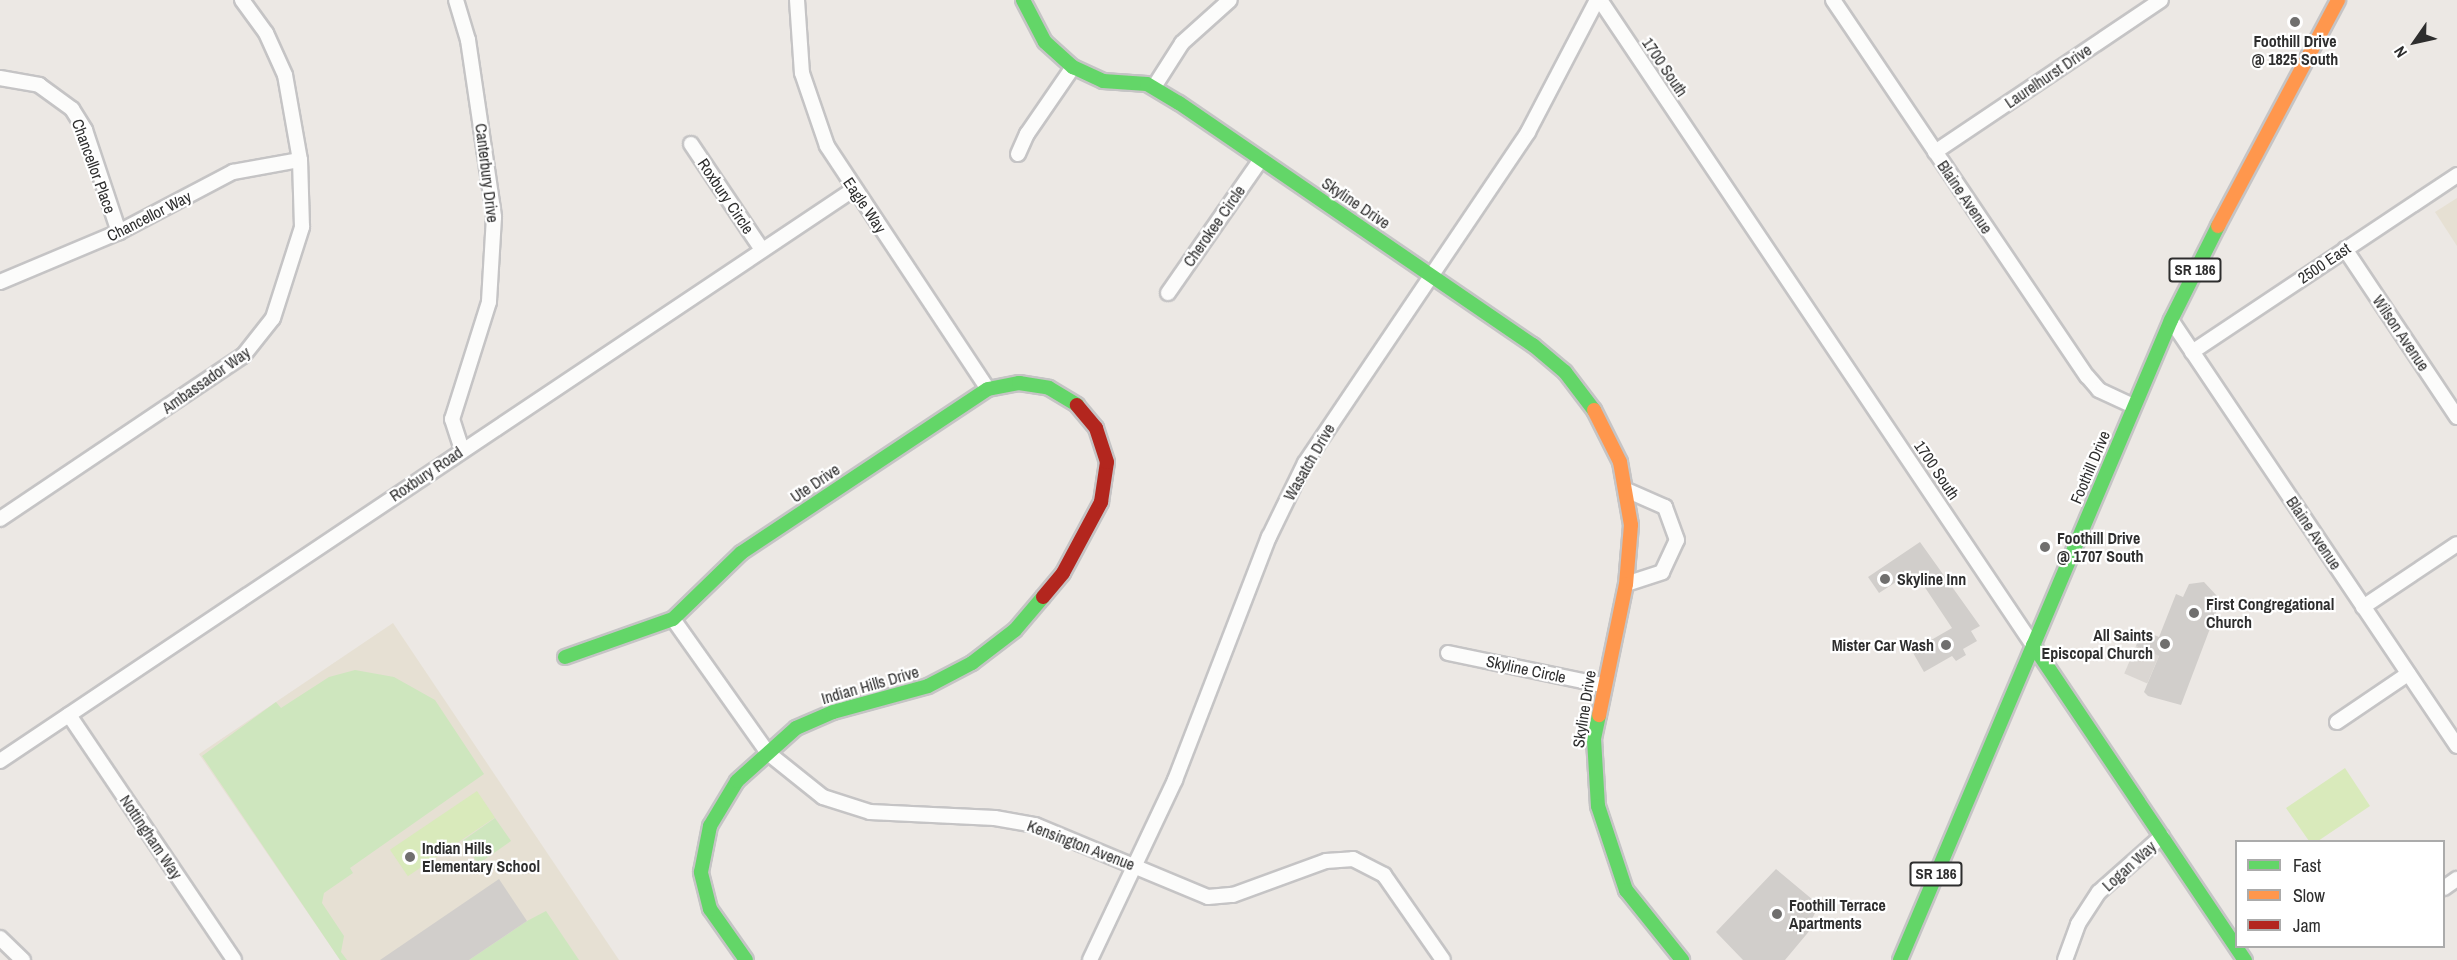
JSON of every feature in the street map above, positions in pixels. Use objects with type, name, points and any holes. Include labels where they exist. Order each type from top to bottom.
[{"type":"street","name":"Ambassador Way","points":[[0,519],[255,345],[276,312],[299,243],[303,213],[296,114],[285,75],[266,33],[242,0]]},
{"type":"street","name":"Canterbury Drive","points":[[456,0],[468,40],[494,217],[489,302],[452,419],[462,449]]},
{"type":"street","name":"Eagle Way","points":[[797,0],[798,47],[808,98],[827,146],[988,389]]},
{"type":"street","name":"Skyline Drive","points":[[1023,0],[1045,42],[1073,67],[1102,81],[1154,87],[1434,275],[1565,372],[1602,423],[1626,490],[1631,525],[1626,584],[1603,685],[1593,753],[1602,825],[1626,890],[1682,960]]},
{"type":"street","points":[[1154,87],[1182,43],[1230,0]]},
{"type":"street","name":"Wasatch Drive","points":[[1090,960],[1136,866],[1211,695],[1292,489],[1320,438],[1434,275],[1528,132],[1599,0]]},
{"type":"street","name":"1700 South","points":[[1599,0],[2235,945]]},
{"type":"street","name":"Blaine Avenue","points":[[1833,0],[2087,376],[2099,390],[2133,406]]},
{"type":"street","name":"Laurelhurst Drive","points":[[1935,152],[2161,0]]},
{"type":"street","name":"Foothill Drive","points":[[1900,960],[2171,320],[2250,160],[2338,0]]},
{"type":"street","points":[[1018,154],[1027,134],[1073,67]]},
{"type":"street","name":"Chancellor Place","points":[[0,78],[39,85],[72,109],[85,130],[119,232]]},
{"type":"street","name":"Roxbury Circle","points":[[691,144],[761,248]]},
{"type":"street","name":"Cherokee Circle","points":[[1168,293],[1260,159]]},
{"type":"street","name":"Chancellor Way","points":[[0,282],[119,232],[233,172],[300,160]]},
{"type":"street","name":"2500 East","points":[[2192,352],[2457,175]]},
{"type":"street","name":"Roxbury Road","points":[[0,762],[761,248],[854,189]]},
{"type":"street","name":"Wilson Avenue","points":[[2345,249],[2457,417]]},
{"type":"street","name":"Blaine Avenue","points":[[2171,320],[2457,746]]},
{"type":"street","name":"Indian Hills Drive","points":[[746,960],[710,909],[703,884],[703,853],[710,826],[737,781],[807,722],[906,694],[972,663],[1034,611],[1077,552],[1107,482],[1105,451],[1096,428],[1076,404],[1049,388],[1019,383],[988,389]]},
{"type":"street","name":"Ute Drive","points":[[673,619],[741,553],[988,389]]},
{"type":"street","points":[[1626,490],[1665,507],[1677,540],[1662,572],[1626,584]]},
{"type":"street","points":[[2363,607],[2457,544]]},
{"type":"street","points":[[565,657],[673,619]]},
{"type":"street","name":"Kensington Avenue","points":[[673,619],[768,753],[808,789],[848,806],[888,814],[1016,821],[1136,866],[1195,894],[1221,897],[1326,861],[1364,861],[1390,882],[1443,960]]},
{"type":"street","name":"Skyline Circle","points":[[1448,653],[1603,685]]},
{"type":"street","points":[[2337,722],[2408,674]]},
{"type":"street","name":"Nottingham Way","points":[[69,715],[234,960]]},
{"type":"street","name":"Logan Way","points":[[2065,960],[2078,924],[2099,892],[2162,837]]},
{"type":"street","points":[[0,938],[23,960]]},
{"type":"shaded area","points":[[2457,198],[2457,246],[2435,212]]},
{"type":"shaded area","name":"Indian Hills Elementary School","points":[[393,623],[619,960],[340,960],[199,754]]},
{"type":"shaded area","points":[[2136,646],[2159,656],[2147,683],[2124,674]]},
{"type":"green space","points":[[355,670],[394,677],[435,700],[484,774],[350,868],[353,873],[324,893],[322,903],[344,936],[341,952],[347,960],[340,960],[202,756],[276,702],[281,708],[329,677]]},
{"type":"green space","points":[[2345,768],[2370,806],[2319,840],[2308,840],[2286,808]]},
{"type":"green space","points":[[477,791],[495,818],[408,876],[390,850]]},
{"type":"green space","points":[[495,818],[511,841],[478,864],[462,841]]},
{"type":"green space","points":[[546,911],[579,960],[469,960],[527,921]]},
{"type":"building","points":[[1920,542],[1980,626],[1971,631],[1977,641],[1963,649],[1966,655],[1956,661],[1952,656],[1924,672],[1912,651],[1952,628],[1918,577],[1911,582],[1907,575],[1879,593],[1868,577]]},
{"type":"building","name":"All Saints Episcopal Church","points":[[2204,582],[2217,596],[2212,608],[2217,610],[2181,705],[2148,696],[2144,692],[2159,656],[2136,646],[2142,630],[2159,637],[2176,594],[2183,597],[2189,584]]},
{"type":"building","name":"Foothill Terrace Apartments","points":[[1776,869],[1819,905],[1812,919],[1816,923],[1785,960],[1743,960],[1716,932]]},
{"type":"building","name":"Indian Hills Elementary School","points":[[499,879],[527,921],[469,960],[380,960]]},
{"type":"traffic: fast","points":[[1023,0],[1045,42],[1073,67],[1103,81],[1147,84],[1179,103],[1533,345],[1565,372],[1594,410]]},
{"type":"traffic: fast","points":[[1900,960],[2171,320],[2218,226]]},
{"type":"traffic: fast","points":[[565,657],[673,619],[741,553],[988,389],[1019,383],[1049,388],[1077,405]]},
{"type":"traffic: fast","points":[[746,960],[710,909],[701,872],[710,826],[737,781],[796,728],[833,712],[928,686],[972,663],[1015,630],[1043,597]]},
{"type":"traffic: fast","points":[[2033,645],[2235,945]]},
{"type":"traffic: fast","points":[[1599,715],[1594,739],[1598,806],[1626,890],[1682,960]]},
{"type":"traffic: fast","points":[[2237,948],[2245,960]]},
{"type":"traffic: slow","points":[[2218,226],[2338,0]]},
{"type":"traffic: slow","points":[[1594,410],[1620,462],[1631,525],[1626,584],[1599,715]]},
{"type":"traffic: jam","points":[[1043,597],[1063,573],[1101,502],[1107,462],[1096,428],[1077,405]]},
{"type":"place","name":"Foothill Drive @ 1825 South","points":[[2295,22]]},
{"type":"place","name":"Foothill Drive @ 1707 South","points":[[2045,547]]},
{"type":"place","name":"Skyline Inn","points":[[1885,579]]},
{"type":"place","name":"First Congregational Church","points":[[2194,613]]},
{"type":"place","name":"All Saints Episcopal Church","points":[[2165,644]]},
{"type":"place","name":"Mister Car Wash","points":[[1946,645]]},
{"type":"place","name":"Indian Hills Elementary School","points":[[410,857]]},
{"type":"place","name":"Foothill Terrace Apartments","points":[[1777,914]]}]
